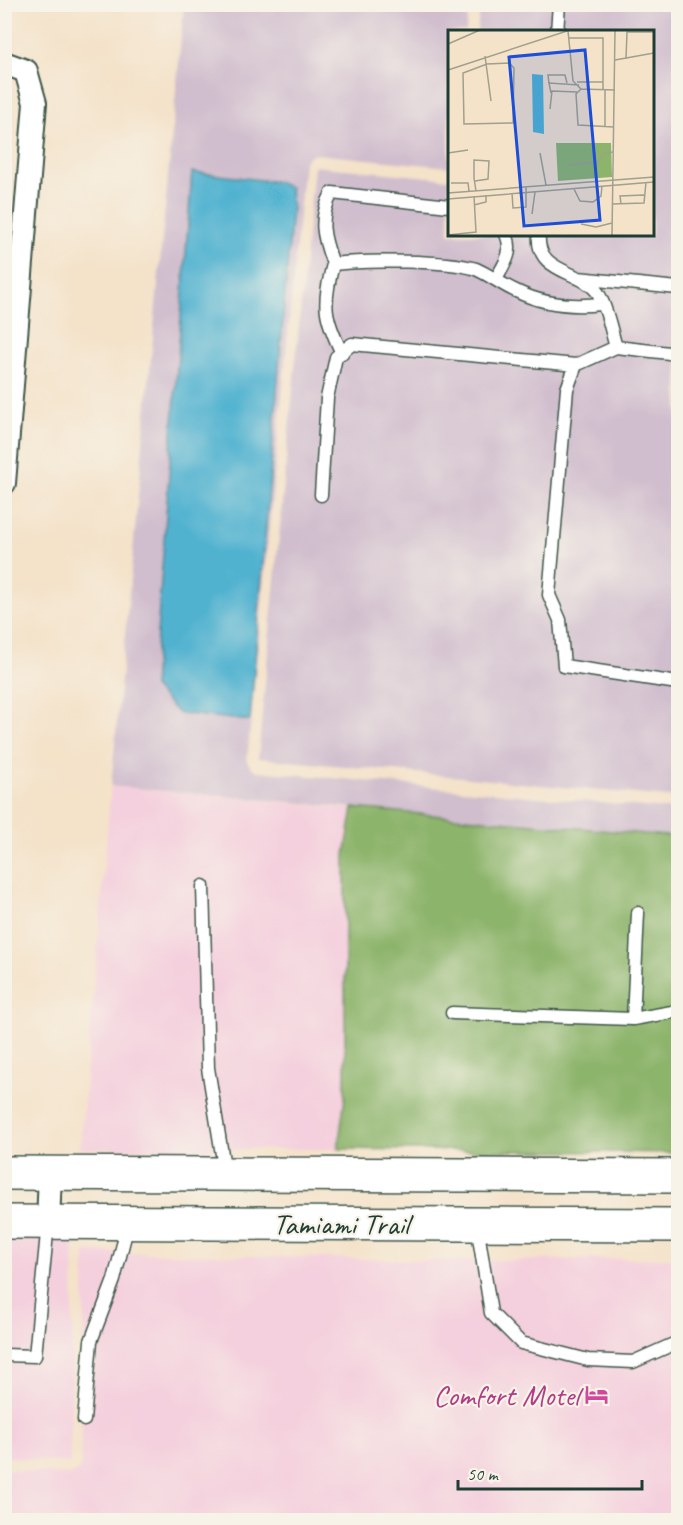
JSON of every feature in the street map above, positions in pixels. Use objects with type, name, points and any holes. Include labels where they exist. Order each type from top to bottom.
[{"type":"main road","name":"Tamiami Trail","points":[[4,1173],[678,1176]]},
{"type":"main road","name":"Tamiami Trail","points":[[4,1222],[678,1225]]},
{"type":"street","points":[[4,63],[26,71],[35,103],[4,483]]},
{"type":"street","points":[[48,1223],[50,1174]]},
{"type":"lane","points":[[557,30],[559,4]]},
{"type":"lane","points":[[342,353],[332,334],[324,302],[333,264],[325,243],[323,210],[332,193],[448,206]]},
{"type":"lane","points":[[496,279],[509,255],[510,244],[507,236]]},
{"type":"lane","points":[[539,236],[538,244],[549,263],[597,293],[616,347]]},
{"type":"lane","points":[[333,264],[351,262],[427,264],[474,269],[516,292],[534,298],[566,305],[601,304]]},
{"type":"lane","points":[[576,278],[678,288]]},
{"type":"lane","points":[[321,495],[327,398],[336,357],[352,344],[576,365],[616,347],[678,354]]},
{"type":"lane","points":[[576,365],[567,389],[549,595],[560,620],[564,666],[678,683]]},
{"type":"lane","points":[[203,886],[208,1068],[225,1174]]},
{"type":"lane","points":[[633,1019],[638,914]]},
{"type":"lane","points":[[452,1012],[633,1019],[678,1011]]},
{"type":"lane","points":[[4,1355],[35,1356],[48,1223]]},
{"type":"lane","points":[[84,1420],[91,1341],[114,1280],[129,1223]]},
{"type":"lane","points":[[477,1224],[491,1313],[521,1343],[588,1360],[633,1362],[678,1342]]},
{"type":"shaded area","points":[[184,5],[469,5],[466,30],[448,30],[448,167],[315,154],[309,156],[304,162],[247,761],[257,771],[678,810],[678,837],[111,786]],"holes":[[[290,189],[292,209],[250,721],[178,713]]]},
{"type":"shaded area","points":[[480,5],[678,5],[678,798],[258,758],[314,166],[448,179],[448,236],[653,236],[653,30],[477,30]]},
{"type":"shaded area","points":[[111,786],[353,809],[345,855],[345,1096],[338,1149],[80,1149]]},
{"type":"shaded area","points":[[4,1238],[74,1238],[70,1463],[5,1457]]},
{"type":"shaded area","points":[[85,1252],[455,1261],[678,1258],[678,1520],[5,1520],[4,1469],[69,1475],[79,1471]]},
{"type":"green space","points":[[353,808],[678,837],[678,1153],[338,1149],[345,1096],[345,855]]},
{"type":"water","points":[[192,172],[279,182],[290,188],[292,209],[250,721],[178,713],[153,687]]},
{"type":"place","name":"Comfort Motel","points":[[597,1395]]}]
